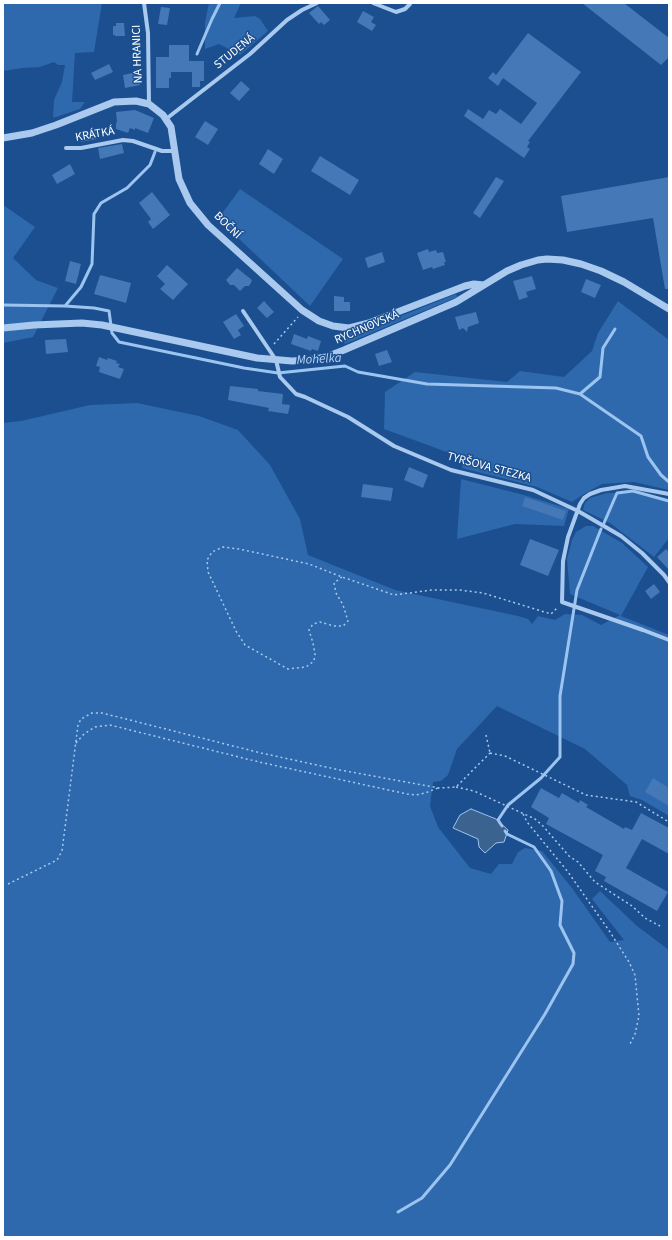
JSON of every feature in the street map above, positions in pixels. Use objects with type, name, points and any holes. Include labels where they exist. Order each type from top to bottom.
[{"type":"street","name":"NA HRANICI","points":[[144,3],[148,33],[149,104]]},
{"type":"street","name":"STUDENÁ","points":[[166,119],[250,54],[287,20],[302,10],[317,3]]},
{"type":"street","points":[[373,3],[396,12],[405,9],[410,4]]},
{"type":"street","points":[[3,138],[32,133],[114,102],[136,101],[149,104]]},
{"type":"street","name":"BOČNÍ","points":[[149,104],[163,114],[171,127],[179,179],[190,203],[208,225],[302,310],[319,321],[333,326],[349,328],[369,323],[465,286],[479,284],[484,286]]},
{"type":"street","name":"KRÁTKÁ","points":[[66,148],[81,148],[123,140],[133,141],[162,151],[174,151]]},
{"type":"street","name":"RYCHNOVSKÁ","points":[[3,328],[82,323],[102,325],[257,358],[277,364],[326,357],[456,302],[507,271],[525,263],[538,260],[555,259],[581,264],[607,274],[640,290],[669,309]]},
{"type":"street","name":"TYRŠOVA STEZKA","points":[[243,311],[277,364],[280,377],[296,394],[306,397],[348,417],[394,446],[450,470],[533,490],[578,511],[621,536],[642,553],[669,582]]},
{"type":"street","points":[[669,494],[625,486],[612,487],[590,494],[584,498],[580,504],[568,538],[563,561],[562,602],[669,640]]},
{"type":"path","points":[[269,350],[294,322],[302,310]]},
{"type":"path","points":[[342,577],[334,583],[336,593],[343,605],[348,621],[343,626],[334,626],[320,622],[313,624],[309,630],[315,654],[314,661],[306,667],[288,669],[245,645],[236,631],[208,572],[207,560],[212,552],[223,547],[309,564],[394,595],[432,590],[459,590],[483,593],[551,614],[562,602]]},
{"type":"path","points":[[8,884],[57,860],[62,851],[78,725],[81,719],[92,713],[102,713],[261,753],[340,770],[439,788],[456,787],[474,791],[534,819],[543,826],[569,856],[578,862],[595,882],[632,906],[645,918],[660,926]]},
{"type":"path","points":[[76,743],[84,734],[95,727],[110,725],[259,762],[407,794],[416,795],[439,788]]},
{"type":"path","points":[[486,735],[490,753]]},
{"type":"path","points":[[456,787],[490,753]]},
{"type":"path","points":[[490,753],[505,756],[586,795],[636,802],[669,822]]},
{"type":"path","points":[[523,814],[527,822],[568,872],[610,932],[629,962],[635,975],[639,1016],[635,1034],[630,1046]]},
{"type":"shaded area","points":[[3,3],[102,3],[94,52],[75,53],[72,102],[85,102],[80,109],[53,118],[54,100],[62,82],[65,65],[58,65],[54,62],[40,67],[3,71]]},
{"type":"shaded area","points":[[209,3],[241,3],[234,18],[255,16],[260,19],[268,31],[240,55],[219,44],[205,49],[205,22]]},
{"type":"shaded area","points":[[240,189],[343,259],[310,306],[218,219]]},
{"type":"shaded area","points":[[3,205],[35,227],[13,258],[36,280],[58,288],[33,337],[3,343]]},
{"type":"shaded area","points":[[456,294],[457,297],[345,344],[340,335],[371,328]]},
{"type":"shaded area","points":[[618,301],[669,340],[669,490],[634,482],[602,484],[572,502],[537,487],[462,468],[463,458],[384,429],[385,392],[415,372],[507,382],[520,371],[564,377],[592,351],[598,333]]},
{"type":"shaded area","points":[[137,403],[199,416],[238,430],[270,465],[300,519],[308,555],[395,590],[518,616],[528,619],[532,624],[538,616],[555,620],[565,614],[582,615],[601,625],[620,615],[570,594],[567,559],[572,540],[576,532],[586,526],[593,526],[622,543],[648,567],[621,616],[669,635],[669,816],[642,800],[630,796],[627,785],[585,749],[497,706],[457,749],[448,775],[441,781],[433,782],[430,806],[438,827],[470,868],[491,874],[499,864],[512,864],[518,852],[525,848],[542,851],[572,888],[610,942],[624,940],[592,899],[600,891],[637,926],[669,950],[669,1237],[3,1237],[3,423],[21,421],[90,405]]},
{"type":"shaded area","points":[[461,479],[524,495],[569,509],[564,526],[515,524],[457,539]]},
{"type":"shaded area","points":[[607,493],[635,493],[669,501],[669,538],[654,557],[610,523],[583,510],[585,503],[590,498]]},
{"type":"shaded area","points":[[471,809],[496,819],[508,830],[504,842],[496,843],[485,853],[479,847],[478,839],[453,828],[460,815]]},
{"type":"building","points":[[582,3],[624,3],[669,38],[669,57],[661,65]]},
{"type":"building","points":[[318,6],[330,20],[324,25],[321,22],[319,24],[309,13]]},
{"type":"building","points":[[161,7],[170,8],[167,25],[158,24]]},
{"type":"building","points":[[363,11],[374,17],[371,22],[376,25],[372,31],[357,22]]},
{"type":"building","points":[[116,23],[124,23],[125,36],[113,35],[113,26],[116,26]]},
{"type":"building","points":[[528,33],[581,72],[528,141],[530,142],[527,147],[530,149],[524,158],[464,116],[468,109],[483,119],[489,110],[496,114],[500,109],[521,124],[537,103],[503,78],[498,86],[488,78],[493,72],[496,75]]},
{"type":"building","points":[[169,45],[189,45],[189,61],[204,61],[204,81],[200,81],[200,87],[192,87],[192,72],[171,72],[171,78],[169,78],[169,88],[156,88],[156,57],[169,57]]},
{"type":"building","points":[[109,64],[113,72],[95,80],[91,73]]},
{"type":"building","points":[[137,72],[140,85],[125,88],[123,75]]},
{"type":"building","points":[[241,81],[250,89],[239,101],[230,93]]},
{"type":"building","points":[[135,110],[154,118],[148,133],[135,128],[135,130],[130,128],[128,133],[116,129],[116,112]]},
{"type":"building","points":[[205,121],[218,129],[208,145],[195,137]]},
{"type":"building","points":[[96,131],[97,139],[81,142],[80,134]]},
{"type":"building","points":[[122,144],[124,153],[100,159],[98,148]]},
{"type":"building","points":[[268,149],[283,159],[274,174],[259,164]]},
{"type":"building","points":[[320,156],[359,180],[350,195],[311,171]]},
{"type":"building","points":[[70,164],[75,174],[57,184],[52,175]]},
{"type":"building","points":[[496,177],[504,181],[480,218],[473,213]]},
{"type":"building","points":[[669,177],[669,289],[665,289],[653,218],[567,232],[561,196]]},
{"type":"building","points":[[152,192],[170,215],[153,229],[148,222],[151,219],[139,203]]},
{"type":"building","points":[[428,249],[429,252],[436,250],[437,253],[443,252],[446,262],[444,262],[445,265],[433,269],[432,267],[423,270],[417,253]]},
{"type":"building","points":[[382,252],[385,262],[368,268],[365,258]]},
{"type":"building","points":[[70,261],[81,264],[76,284],[65,281]]},
{"type":"building","points":[[167,265],[188,284],[173,300],[160,289],[165,284],[157,276]]},
{"type":"building","points":[[237,268],[252,280],[249,286],[245,286],[240,291],[234,285],[230,285],[226,280]]},
{"type":"building","points":[[100,275],[131,283],[126,303],[94,294]]},
{"type":"building","points":[[532,276],[536,289],[526,292],[528,297],[519,300],[513,281]]},
{"type":"building","points":[[586,279],[601,285],[595,298],[581,292]]},
{"type":"building","points":[[334,296],[344,297],[344,302],[350,302],[350,311],[334,311]]},
{"type":"building","points":[[264,301],[274,312],[267,318],[257,308]]},
{"type":"building","points":[[476,312],[479,323],[468,327],[467,332],[463,328],[459,330],[455,317]]},
{"type":"building","points":[[236,314],[244,326],[238,330],[241,335],[234,339],[223,322]]},
{"type":"building","points":[[294,334],[307,339],[308,336],[321,341],[318,351],[312,349],[311,351],[291,344]]},
{"type":"building","points":[[66,339],[68,352],[46,354],[45,340]]},
{"type":"building","points":[[387,350],[392,362],[379,366],[375,354]]},
{"type":"building","points":[[99,357],[117,361],[116,363],[120,364],[118,367],[124,369],[120,379],[99,372],[100,367],[96,366]]},
{"type":"building","points":[[230,386],[258,389],[258,391],[283,394],[282,404],[290,405],[288,414],[268,411],[269,408],[228,400]]},
{"type":"building","points":[[409,467],[428,475],[423,488],[404,480]]},
{"type":"building","points":[[363,484],[393,488],[391,501],[361,497]]},
{"type":"building","points":[[525,497],[566,511],[563,520],[522,506]]},
{"type":"building","points":[[530,539],[559,550],[548,576],[520,565]]},
{"type":"building","points":[[666,549],[669,552],[669,570],[657,557]]},
{"type":"building","points":[[654,584],[660,592],[651,599],[645,591]]},
{"type":"building","points":[[653,778],[669,788],[669,806],[645,792]]},
{"type":"building","points":[[541,788],[559,798],[562,793],[579,803],[580,800],[588,805],[586,807],[624,829],[625,827],[632,830],[641,813],[669,828],[669,854],[642,839],[626,868],[668,892],[657,911],[604,881],[606,877],[595,871],[603,855],[546,824],[549,818],[531,807]]},
{"type":"waterway","points":[[197,54],[220,3]]},
{"type":"waterway","points":[[65,306],[81,287],[92,264],[94,214],[101,203],[127,188],[150,165],[155,152]]},
{"type":"waterway","name":"Mohelka","points":[[3,305],[65,306],[94,308],[109,311],[112,333],[119,342],[244,368],[278,373],[345,366],[358,372],[427,384],[556,388],[580,394],[641,436],[648,457],[661,475],[669,482]]},
{"type":"waterway","points":[[580,394],[600,377],[603,348],[615,329]]},
{"type":"waterway","points":[[604,523],[617,493],[633,491],[669,501]]},
{"type":"waterway","points":[[502,826],[498,820],[508,805],[541,778],[560,757],[560,696],[577,590],[601,529]]},
{"type":"waterway","points":[[398,1212],[422,1198],[450,1165],[545,1014],[573,964],[574,953],[560,925],[562,901],[551,871],[534,847],[507,834],[505,831]]}]
